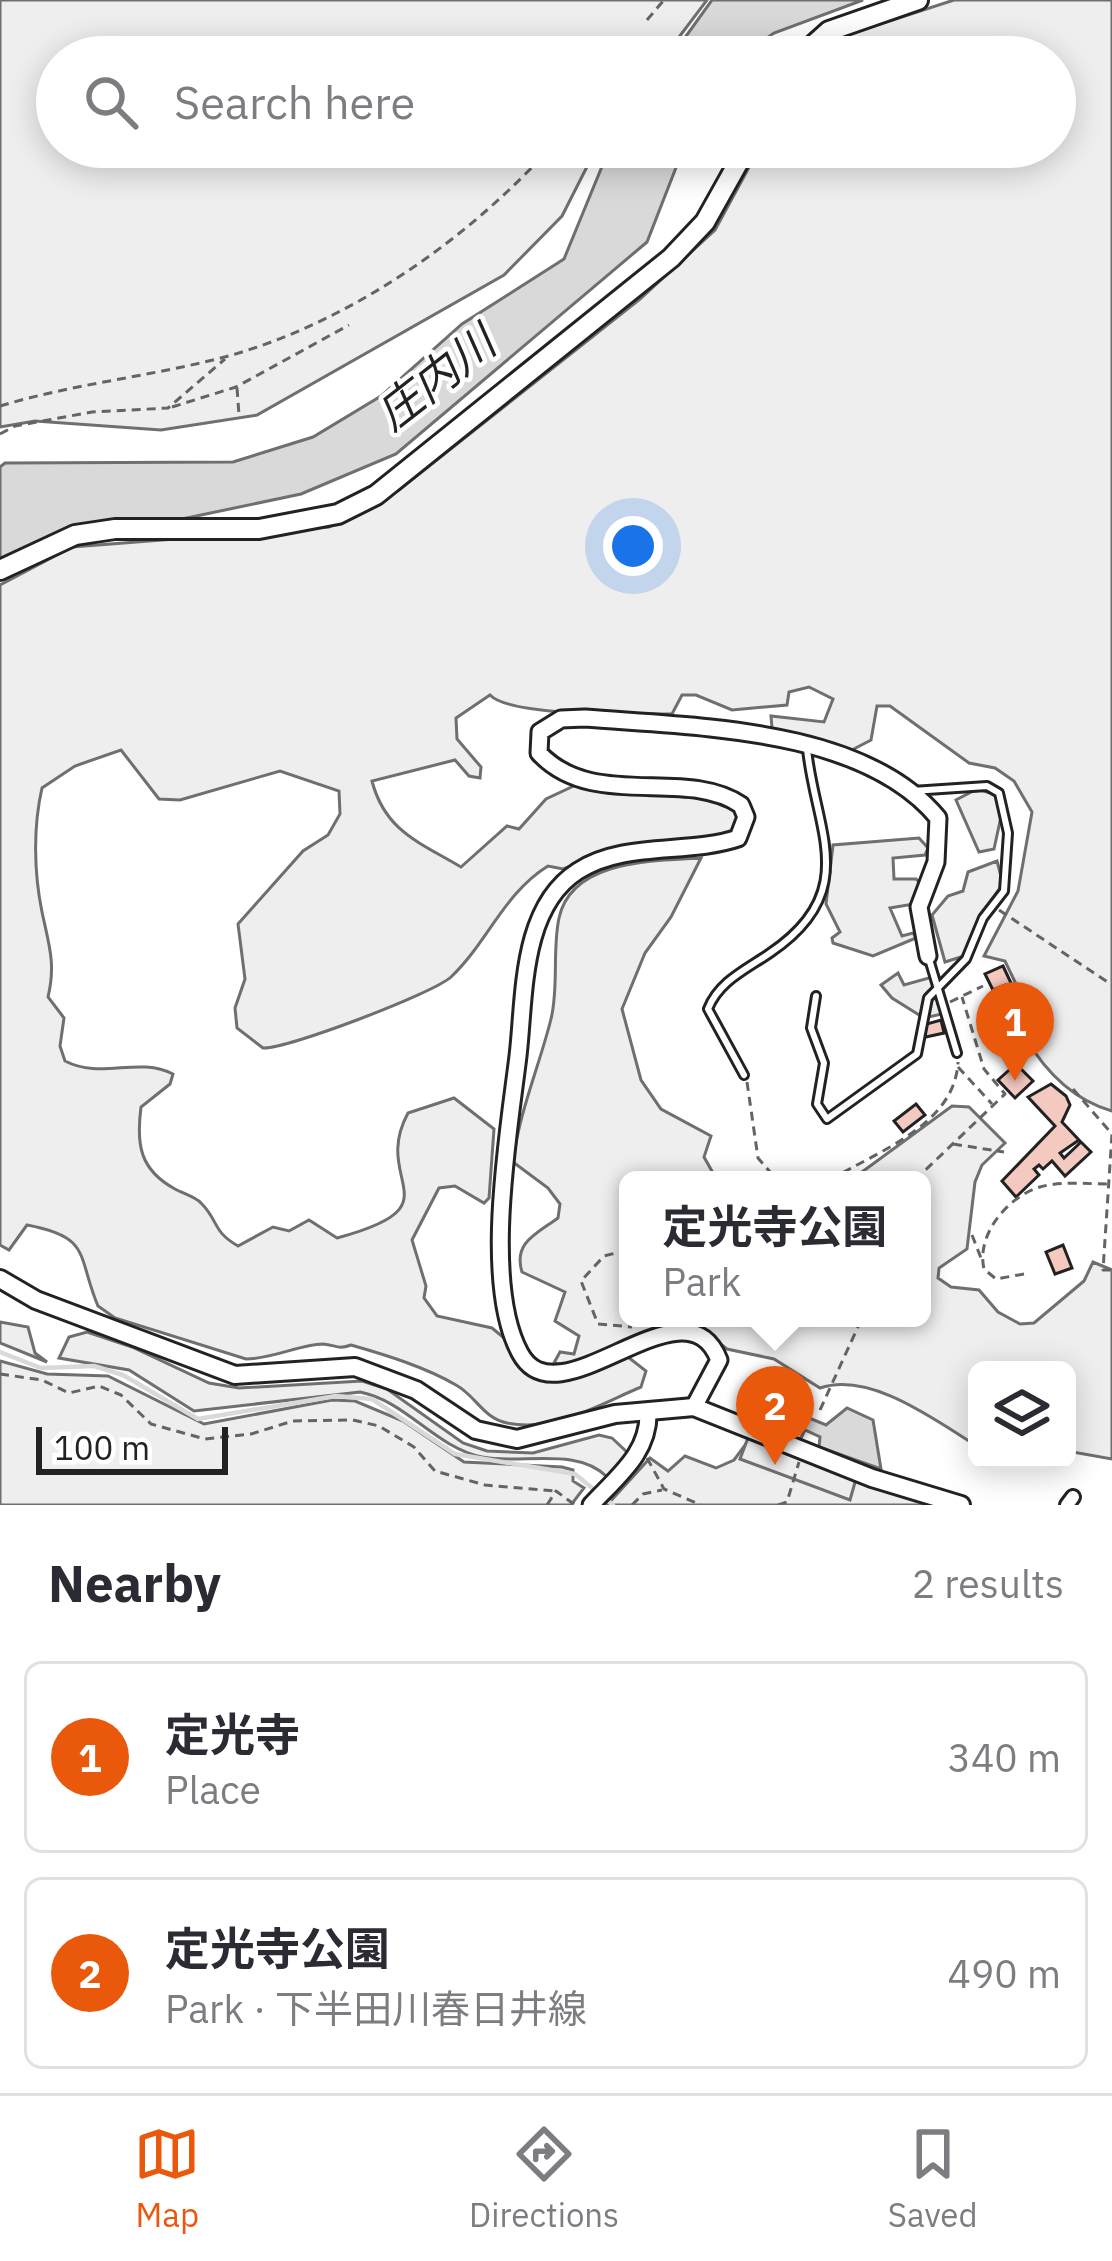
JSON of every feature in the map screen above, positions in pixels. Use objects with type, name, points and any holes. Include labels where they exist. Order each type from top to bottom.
[{"type":"main road","points":[[824,36],[918,0]]},
{"type":"main road","points":[[0,570],[75,535],[116,529],[259,529],[338,514],[376,494],[473,422],[680,250],[715,206],[736,168]]},
{"type":"main road","points":[[0,1279],[35,1300],[235,1375],[334,1366],[387,1374],[476,1430],[517,1439],[648,1411],[694,1407],[872,1478],[961,1505]]},
{"type":"street","points":[[694,1407],[719,1360],[712,1343],[696,1333],[650,1338],[585,1368],[559,1372],[539,1371],[523,1359],[508,1307],[503,1146],[529,954],[574,872],[597,862],[738,838],[746,817],[741,805],[716,793],[648,790],[560,772],[539,753],[536,742],[546,724],[585,718],[690,726],[806,745],[912,790],[938,818],[936,862],[920,907],[928,956]]},
{"type":"street","points":[[592,1505],[649,1434],[648,1411]]},
{"type":"lane","points":[[744,1075],[709,1009],[722,987],[790,936],[820,898],[826,825],[806,745]]},
{"type":"lane","points":[[816,996],[811,1028],[824,1063],[817,1104],[827,1119],[917,1054],[921,1016],[938,987],[966,959],[1006,881],[1007,818],[999,793],[987,786],[912,790]]},
{"type":"lane","points":[[928,956],[957,1053]]},
{"type":"path","points":[[647,20],[664,0]]},
{"type":"path","points":[[0,406],[226,356],[296,330],[400,276],[499,200],[530,168]]},
{"type":"path","points":[[0,434],[15,426],[92,412],[168,408],[236,387],[350,325]]},
{"type":"path","points":[[168,408],[226,356]]},
{"type":"path","points":[[236,387],[239,416]]},
{"type":"path","points":[[992,903],[1112,986]]},
{"type":"path","points":[[943,1006],[983,986]]},
{"type":"path","points":[[924,1171],[1005,1094],[984,1070],[962,997]]},
{"type":"path","points":[[845,1171],[941,1112],[958,1066],[957,1053]]},
{"type":"path","points":[[958,1066],[993,1105]]},
{"type":"path","points":[[744,1075],[758,1157],[770,1171]]},
{"type":"path","points":[[1073,1089],[1112,1134],[1103,1270],[1112,1270]]},
{"type":"path","points":[[951,1144],[1004,1152]]},
{"type":"path","points":[[982,1259],[991,1226],[1034,1189],[1109,1184]]},
{"type":"path","points":[[972,1234],[996,1279],[1024,1274]]},
{"type":"path","points":[[619,1252],[604,1256],[580,1281],[598,1324],[619,1326]]},
{"type":"path","points":[[820,1410],[858,1327]]},
{"type":"path","points":[[0,1374],[42,1380],[69,1394],[99,1386],[121,1395],[151,1424],[205,1438],[293,1421],[366,1423],[414,1447],[435,1471],[484,1485],[556,1491],[575,1505]]},
{"type":"path","points":[[646,1457],[664,1489],[701,1505]]},
{"type":"path","points":[[778,1505],[787,1502],[800,1460]]},
{"type":"path","points":[[634,1503],[664,1489]]},
{"type":"path","points":[[547,1505],[556,1491]]},
{"type":"shaded area","points":[[0,0],[707,0],[680,36],[36,36],[36,168],[586,168],[562,216],[504,275],[257,415],[161,430],[35,421],[0,427]]},
{"type":"shaded area","points":[[954,0],[1112,0],[1112,1111],[1073,1092],[1042,1061],[1025,1037],[1029,1021],[1018,1011],[1016,984],[1005,961],[984,956],[1018,891],[1032,812],[1014,781],[995,768],[969,763],[890,706],[877,706],[871,740],[850,751],[772,728],[771,716],[824,722],[833,699],[809,687],[789,692],[787,705],[732,710],[696,695],[682,695],[672,714],[547,711],[490,695],[456,718],[457,739],[481,767],[480,778],[469,776],[455,760],[372,781],[395,824],[461,867],[507,826],[519,829],[546,799],[578,784],[714,798],[737,811],[736,828],[729,834],[597,856],[563,869],[548,866],[519,890],[464,964],[439,985],[328,1031],[263,1048],[237,1028],[235,1008],[245,979],[238,924],[303,851],[328,835],[340,814],[339,791],[280,771],[180,800],[159,799],[121,750],[75,766],[42,788],[36,850],[39,897],[51,964],[48,997],[64,1018],[60,1046],[65,1061],[92,1069],[146,1067],[173,1074],[170,1084],[141,1107],[143,1155],[154,1174],[199,1201],[238,1246],[273,1227],[289,1231],[309,1220],[337,1238],[394,1214],[403,1202],[399,1137],[408,1113],[454,1098],[494,1129],[489,1198],[484,1203],[455,1186],[439,1188],[412,1240],[426,1286],[424,1298],[437,1316],[492,1328],[509,1342],[524,1372],[570,1380],[628,1357],[646,1371],[641,1387],[559,1420],[525,1425],[492,1416],[444,1379],[351,1345],[314,1345],[246,1359],[115,1318],[98,1306],[79,1251],[63,1236],[27,1225],[9,1250],[0,1245],[0,585],[72,547],[329,527],[399,490],[640,299],[715,230],[749,168],[1076,168],[1076,36],[843,36]]},
{"type":"shaded area","points":[[977,789],[997,795],[1002,812],[994,849],[979,852],[956,800]]},
{"type":"shaded area","points":[[919,838],[928,848],[925,855],[893,858],[894,879],[916,879],[922,885],[914,904],[890,908],[902,936],[913,933],[916,938],[873,956],[833,943],[840,932],[826,904],[833,845]]},
{"type":"shaded area","points":[[701,858],[671,917],[645,953],[622,1009],[641,1080],[661,1109],[711,1136],[704,1157],[712,1171],[619,1171],[619,1327],[670,1327],[569,1365],[554,1363],[560,1352],[574,1354],[579,1336],[555,1321],[565,1292],[522,1272],[520,1262],[528,1240],[558,1218],[560,1204],[548,1188],[513,1162],[553,1007],[559,918],[580,884],[617,867]]},
{"type":"shaded area","points":[[997,861],[1003,884],[980,916],[964,956],[945,962],[932,915],[948,896],[963,891],[968,872]]},
{"type":"shaded area","points":[[898,973],[904,985],[932,977],[942,1014],[924,1018],[892,998],[881,985]]},
{"type":"shaded area","points":[[952,1106],[969,1107],[1005,1143],[982,1165],[975,1182],[967,1249],[939,1268],[938,1278],[951,1287],[979,1290],[998,1312],[1020,1324],[1034,1323],[1084,1281],[1093,1262],[1112,1270],[1112,1459],[1076,1453],[1076,1361],[968,1361],[968,1440],[881,1392],[860,1386],[820,1388],[774,1359],[727,1349],[699,1327],[931,1327],[931,1171],[863,1171]]},
{"type":"shaded area","points":[[0,1322],[28,1327],[35,1353],[47,1362],[0,1343]]},
{"type":"shaded area","points":[[87,1332],[209,1383],[239,1388],[362,1381],[387,1389],[463,1443],[487,1451],[533,1453],[599,1435],[612,1438],[629,1454],[607,1477],[595,1468],[564,1459],[482,1457],[360,1392],[194,1411],[129,1370],[59,1358],[69,1337]]},
{"type":"shaded area","points":[[0,1361],[47,1374],[108,1376],[204,1424],[332,1400],[355,1401],[403,1421],[464,1462],[562,1467],[573,1470],[573,1481],[584,1488],[571,1505],[0,1505]]},
{"type":"shaded area","points":[[751,1437],[939,1505],[607,1505],[650,1458],[668,1471],[685,1456],[716,1468],[734,1460]]},
{"type":"shaded area","points":[[748,1438],[856,1479],[850,1500],[740,1459]]},
{"type":"water","points":[[712,0],[863,0],[770,36],[686,36]]},
{"type":"water","name":"庄内川","points":[[601,168],[676,168],[647,242],[396,454],[301,494],[182,519],[73,526],[0,559],[0,467],[5,463],[233,462],[313,437],[381,396],[462,324],[564,259]]},
{"type":"water","points":[[794,1402],[809,1418],[826,1425],[847,1408],[873,1420],[881,1469],[819,1447],[820,1437],[805,1430],[800,1440],[779,1431],[773,1417]]},
{"type":"building","points":[[1003,966],[1011,983],[993,990],[985,974]]},
{"type":"building","points":[[941,1020],[944,1033],[926,1037],[923,1025]]},
{"type":"building","points":[[1016,1064],[1033,1081],[1015,1098],[998,1080]]},
{"type":"building","points":[[1051,1084],[1066,1096],[1070,1105],[1062,1122],[1079,1140],[1060,1153],[1064,1158],[1081,1142],[1091,1152],[1065,1176],[1052,1161],[1043,1169],[1039,1165],[1034,1169],[1039,1175],[1016,1197],[1002,1181],[1055,1126],[1028,1097]]},
{"type":"building","points":[[916,1104],[925,1115],[903,1132],[894,1121]]},
{"type":"building","points":[[1063,1245],[1072,1268],[1055,1274],[1046,1252]]},
{"type":"waterway","points":[[0,1352],[41,1368],[94,1366],[123,1375],[198,1419],[336,1396],[372,1399],[455,1454],[575,1474],[613,1505]]},
{"type":"place","name":"定光寺","points":[[1015,1081]]},
{"type":"place","name":"定光寺公園","points":[[775,1465]]}]
